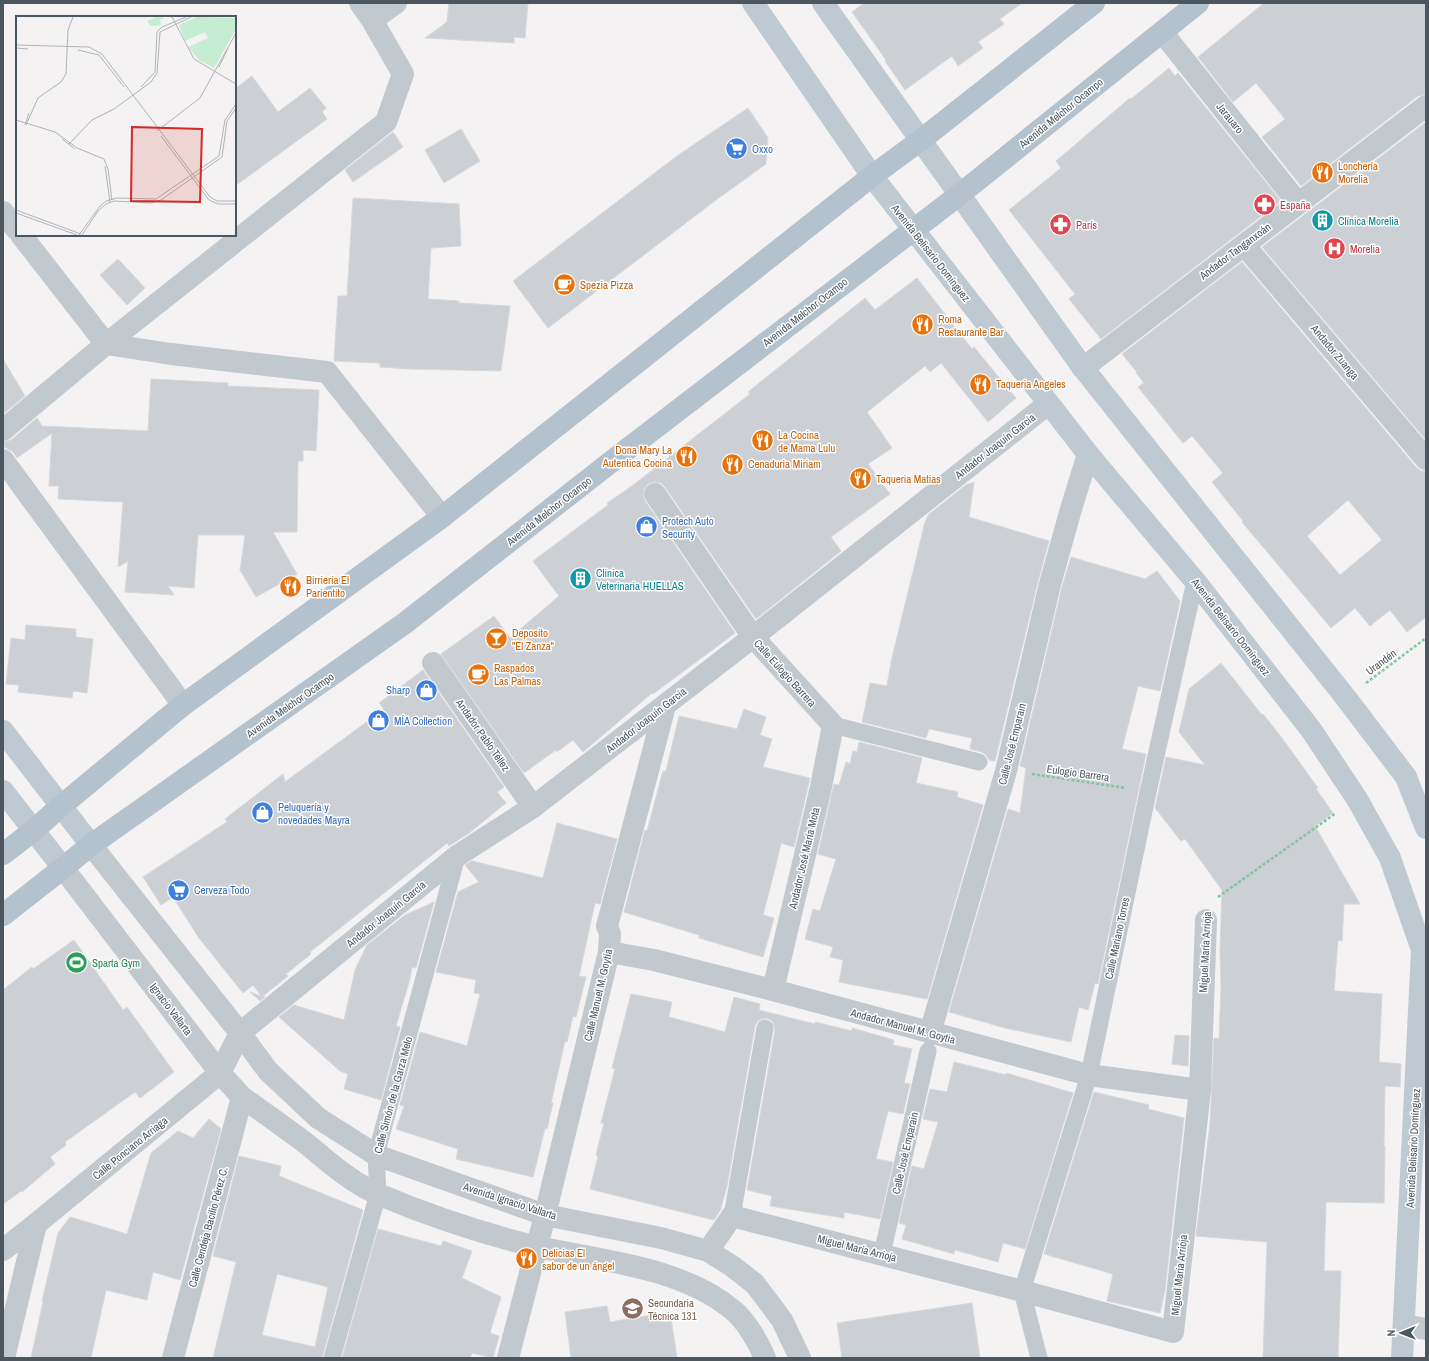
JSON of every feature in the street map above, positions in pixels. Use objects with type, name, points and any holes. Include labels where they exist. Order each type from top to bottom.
[{"type":"main road","points":[[3,854],[33,831],[183,705],[442,517],[872,176],[1094,3]]},
{"type":"main road","name":"Avenida Melchor Ocampo","points":[[3,915],[91,845],[405,623],[625,451],[959,195],[1198,3]]},
{"type":"street","points":[[3,430],[106,344],[386,122],[403,74],[366,12],[396,3]]},
{"type":"street","name":"Avenida Belisario Domínguez","points":[[753,3],[872,176],[913,230],[1048,404],[1195,581],[1312,731],[1357,799],[1390,858],[1422,950],[1402,1358]]},
{"type":"street","points":[[823,3],[1083,368],[1346,698],[1406,777],[1426,828]]},
{"type":"street","name":"Jarauaro","points":[[1162,32],[1298,203]]},
{"type":"street","name":"Andador Tanganxoán","points":[[1083,368],[1426,106]]},
{"type":"street","points":[[3,212],[16,229]]},
{"type":"street","points":[[22,236],[106,344],[171,354],[327,372],[442,517]]},
{"type":"street","name":"Andador Zuanga","points":[[1244,245],[1426,459]]},
{"type":"street","name":"Andador Joaquín García","points":[[240,1033],[457,856],[533,807],[665,706],[1048,404]]},
{"type":"street","name":"Calle José Emparain","points":[[929,1042],[1006,770],[1050,584],[1088,454]]},
{"type":"street","points":[[3,460],[183,705]]},
{"type":"street","name":"Calle Eulogio Barrera","points":[[655,494],[753,637],[834,725]]},
{"type":"street","name":"Andador Pablo Téllez","points":[[433,663],[533,807]]},
{"type":"street","name":"Calle Manuel M. Goytia","points":[[508,1358],[609,952],[610,934],[607,926],[665,706]]},
{"type":"street","name":"Andador José María Mota","points":[[773,990],[821,787],[834,725]]},
{"type":"street","points":[[3,731],[240,1033]]},
{"type":"street","points":[[3,791],[33,831],[64,868]]},
{"type":"street","name":"Ignacio Vallarta","points":[[64,868],[220,1073]]},
{"type":"street","name":"Miguel María Arrioja","points":[[732,1216],[882,1254],[1173,1332],[1200,1090],[1206,920]]},
{"type":"street","name":"Andador Manuel M. Goytia","points":[[609,952],[654,960],[773,990],[929,1042],[1089,1075],[1200,1090]]},
{"type":"street","name":"Calle Ponciano Arriaga","points":[[3,1250],[220,1073],[240,1033]]},
{"type":"street","name":"Avenida Ignacio Vallarta","points":[[240,1033],[268,1071],[318,1118],[376,1155],[545,1214],[661,1238],[708,1251],[732,1266],[755,1284],[782,1320],[800,1358]]},
{"type":"street","points":[[220,1073],[242,1097],[344,1174],[378,1194],[461,1226],[536,1246],[648,1270],[701,1288],[735,1311],[758,1341],[765,1358]]},
{"type":"street","name":"Calle Cendeja Bacilio Pérez C.","points":[[173,1358],[242,1097]]},
{"type":"street","points":[[708,1251],[732,1216]]},
{"type":"street","points":[[4,1358],[36,1224]]},
{"type":"street","points":[[1404,1325],[1426,1329]]},
{"type":"lane","name":"Calle Mariano Torres","points":[[1022,1291],[1089,1075],[1148,792],[1195,581]]},
{"type":"lane","points":[[834,725],[979,762]]},
{"type":"lane","name":"Calle Simón de la Garza Melo","points":[[332,1358],[378,1194],[376,1155],[457,856]]},
{"type":"lane","points":[[732,1216],[765,1028]]},
{"type":"lane","name":"Calle José Emparain","points":[[882,1254],[929,1042]]},
{"type":"lane","points":[[1022,1291],[1039,1358]]},
{"type":"path","name":"Urandén","points":[[1346,698],[1426,638]]},
{"type":"path","name":"Eulogio Barrera","points":[[1006,770],[1148,792]]},
{"type":"path","name":"Miguel María Arrioja","points":[[1206,920],[1208,903],[1357,799]]},
{"type":"building","points":[[449,3],[528,3],[525,38],[514,37],[514,43],[425,38],[447,22]]},
{"type":"building","points":[[864,3],[1022,3],[1000,19],[1004,24],[978,42],[983,48],[958,66],[952,56],[905,90],[852,12]]},
{"type":"building","points":[[1264,3],[1426,3],[1426,94],[1418,96],[1301,186],[1262,137],[1285,119],[1256,83],[1233,102],[1198,57]]},
{"type":"building","points":[[1169,68],[1175,76],[1178,73],[1281,201],[1101,339],[1069,299],[1075,294],[1009,210],[1061,168],[1056,161],[1130,98],[1131,99]]},
{"type":"building","points":[[252,76],[278,112],[310,88],[326,108],[322,112],[327,119],[236,185],[236,88]]},
{"type":"building","points":[[748,108],[768,138],[766,164],[716,200],[548,328],[513,281],[677,156]]},
{"type":"building","points":[[1426,122],[1426,440],[1262,247]]},
{"type":"building","points":[[461,129],[480,161],[444,183],[425,150]]},
{"type":"building","points":[[393,132],[403,147],[353,182],[345,170]]},
{"type":"building","points":[[353,198],[459,204],[461,246],[431,248],[428,299],[459,301],[459,303],[510,306],[501,371],[411,369],[380,367],[380,363],[334,361],[338,296],[347,296]]},
{"type":"building","points":[[118,259],[145,288],[127,305],[100,275]]},
{"type":"building","points":[[1242,262],[1416,467],[1421,471],[1426,471],[1426,617],[1407,632],[1390,610],[1370,626],[1355,608],[1331,628],[1242,522],[1243,521],[1212,482],[1223,473],[1192,436],[1183,443],[1138,387],[1144,383],[1122,354]],"holes":[[[1348,500],[1382,540],[1340,575],[1307,536]]]},
{"type":"building","points":[[917,278],[972,349],[974,347],[1016,398],[988,422],[941,363],[930,372],[925,366],[867,412],[892,448],[868,464],[890,494],[831,537],[841,551],[756,619],[665,487],[661,483],[654,482],[648,484],[644,489],[643,495],[645,501],[735,633],[653,694],[652,693],[583,752],[573,740],[557,752],[556,750],[524,773],[441,654],[494,616],[510,638],[559,596],[533,561],[608,505],[607,503],[632,486],[750,394],[748,392],[865,298],[875,310]]},
{"type":"building","points":[[3,359],[25,396],[3,414]]},
{"type":"building","points":[[151,379],[228,383],[228,386],[319,390],[316,451],[303,450],[303,461],[298,461],[297,532],[273,532],[297,574],[256,597],[240,570],[245,535],[198,535],[194,588],[168,586],[174,595],[125,592],[128,561],[118,567],[123,502],[58,499],[59,486],[49,486],[52,433],[17,458],[13,452],[3,446],[3,442],[11,440],[37,418],[42,426],[148,431]]},
{"type":"building","points":[[974,482],[969,517],[1049,541],[995,761],[989,760],[982,752],[970,749],[972,738],[929,729],[926,738],[862,722],[870,683],[887,686],[891,662],[925,522],[929,514],[966,485]]},
{"type":"building","points":[[1071,557],[1145,579],[1157,571],[1180,601],[1160,691],[1138,686],[1122,749],[1146,754],[1098,984],[1095,983],[1088,1010],[1079,1007],[1071,1042],[1005,1028],[949,1012],[1008,809],[1020,813],[1026,768],[1020,766],[1062,587]]},
{"type":"building","points":[[26,625],[76,629],[76,637],[93,639],[87,693],[73,691],[72,698],[18,692],[19,685],[6,684],[11,638],[25,640]]},
{"type":"building","points":[[1221,663],[1282,738],[1318,788],[1316,789],[1333,813],[1315,826],[1360,904],[1344,904],[1342,941],[1338,940],[1334,991],[1382,994],[1379,1062],[1401,1064],[1400,1087],[1385,1086],[1384,1203],[1326,1202],[1324,1271],[1341,1271],[1338,1358],[1263,1358],[1267,1242],[1196,1236],[1210,1124],[1214,1038],[1219,1039],[1222,890],[1185,839],[1181,841],[1155,808],[1166,757],[1205,765],[1179,732],[1189,689]]},
{"type":"building","points":[[423,670],[504,787],[497,792],[506,803],[469,833],[449,846],[447,843],[310,952],[311,954],[286,974],[288,976],[263,996],[265,997],[260,1001],[250,992],[261,996],[253,985],[243,993],[199,938],[173,897],[161,905],[143,877],[227,822],[225,819],[283,774],[285,782],[384,709],[379,703]]},
{"type":"building","points":[[744,709],[766,717],[760,735],[772,739],[763,767],[810,778],[794,847],[781,843],[763,915],[774,918],[763,957],[699,938],[699,935],[624,912],[645,830],[647,831],[663,771],[666,771],[679,716],[737,729]]},
{"type":"building","points":[[859,742],[922,758],[916,783],[958,792],[957,797],[983,805],[927,999],[839,982],[843,960],[830,957],[833,947],[805,939],[813,909],[820,911],[836,859],[818,854],[834,784],[839,785],[846,762],[850,764],[853,751],[857,752]]},
{"type":"building","points":[[557,823],[617,839],[600,904],[595,903],[579,976],[586,977],[576,1017],[573,1016],[567,1042],[565,1041],[551,1103],[553,1103],[547,1129],[545,1128],[533,1177],[456,1159],[458,1149],[396,1129],[404,1106],[400,1105],[420,1032],[467,1046],[480,994],[474,993],[476,980],[436,972],[458,892],[479,882],[465,865],[472,861],[543,878]]},
{"type":"building","points":[[434,902],[416,968],[412,967],[410,979],[396,1026],[400,1027],[381,1100],[344,1089],[348,1074],[340,1071],[279,1017],[294,1005],[344,1020],[355,970],[367,945],[405,915]]},
{"type":"building","points":[[74,940],[123,1010],[127,1007],[174,1072],[140,1098],[135,1092],[65,1142],[66,1145],[50,1157],[55,1164],[22,1192],[21,1191],[3,1204],[3,990],[32,967],[33,969]]},
{"type":"building","points":[[631,994],[672,1002],[669,1017],[725,1032],[734,997],[760,1004],[759,1010],[815,1024],[815,1022],[852,1031],[852,1028],[894,1040],[893,1045],[912,1049],[904,1083],[910,1084],[903,1114],[888,1111],[876,1159],[893,1162],[880,1219],[844,1212],[844,1218],[770,1206],[772,1196],[747,1190],[775,1030],[772,1021],[766,1018],[758,1021],[755,1026],[727,1186],[720,1211],[714,1220],[590,1189],[604,1123],[601,1123],[615,1069],[612,1068]]},
{"type":"building","points":[[1175,1035],[1189,1036],[1188,1066],[1172,1064]]},
{"type":"building","points":[[954,1062],[1006,1075],[1006,1073],[1073,1093],[1025,1249],[1003,1243],[998,1262],[955,1250],[954,1254],[902,1239],[906,1225],[899,1223],[912,1166],[924,1169],[938,1122],[923,1119],[930,1089],[947,1092]]},
{"type":"building","points":[[1094,1092],[1149,1105],[1148,1109],[1184,1118],[1165,1290],[1160,1313],[1107,1301],[1113,1274],[1044,1254]]},
{"type":"building","points":[[209,1119],[221,1129],[180,1280],[153,1272],[147,1300],[106,1290],[91,1358],[31,1358],[42,1301],[58,1233],[70,1217],[127,1234],[151,1153],[178,1131],[193,1138]]},
{"type":"building","points":[[239,1156],[281,1166],[279,1176],[363,1210],[322,1358],[213,1358],[236,1262],[213,1256]],"holes":[[[277,1274],[328,1287],[315,1347],[262,1335]]]},
{"type":"building","points":[[378,1229],[441,1246],[443,1241],[472,1251],[462,1278],[501,1297],[490,1333],[499,1336],[493,1358],[472,1353],[470,1358],[342,1358]]},
{"type":"building","points":[[972,1303],[980,1358],[842,1358],[837,1323]]},
{"type":"building","points":[[607,1306],[610,1322],[670,1312],[677,1358],[571,1358],[565,1312]]},
{"type":"place","name":"Oxxo","points":[[737,149]]},
{"type":"place","name":"Lonchería Morelia","points":[[1322,172]]},
{"type":"place","name":"España","points":[[1264,205]]},
{"type":"place","name":"Clínica Morelia","points":[[1323,221]]},
{"type":"place","name":"París","points":[[1061,225]]},
{"type":"place","name":"Morelia","points":[[1334,249]]},
{"type":"place","name":"Spezia Pizza","points":[[564,285]]},
{"type":"place","name":"Roma Restaurante Bar","points":[[923,325]]},
{"type":"place","name":"Taqueria Angeles","points":[[981,384]]},
{"type":"place","name":"La Cocina de Mama Lulu","points":[[762,441]]},
{"type":"place","name":"Dona Mary La Autentica Cocina","points":[[687,456]]},
{"type":"place","name":"Cenaduria Miriam","points":[[732,464]]},
{"type":"place","name":"Taqueria Matias","points":[[860,479]]},
{"type":"place","name":"Protech Auto Security","points":[[647,527]]},
{"type":"place","name":"Clinica Veterinaria HUELLAS","points":[[580,579]]},
{"type":"place","name":"Birriería El Parientito","points":[[290,586]]},
{"type":"place","name":"Deposito \"El Zanza\"","points":[[497,639]]},
{"type":"place","name":"Raspados Las Palmas","points":[[478,674]]},
{"type":"place","name":"Sharp","points":[[426,690]]},
{"type":"place","name":"MÍA Collection","points":[[379,721]]},
{"type":"place","name":"Peluquería y novedades Mayra","points":[[263,813]]},
{"type":"place","name":"Cerveza Todo","points":[[178,890]]},
{"type":"place","name":"Sparta Gym","points":[[77,963]]},
{"type":"place","name":"Delicias El sabor de un ángel","points":[[527,1259]]},
{"type":"place","name":"Secundaria Técnica 131","points":[[632,1309]]}]
